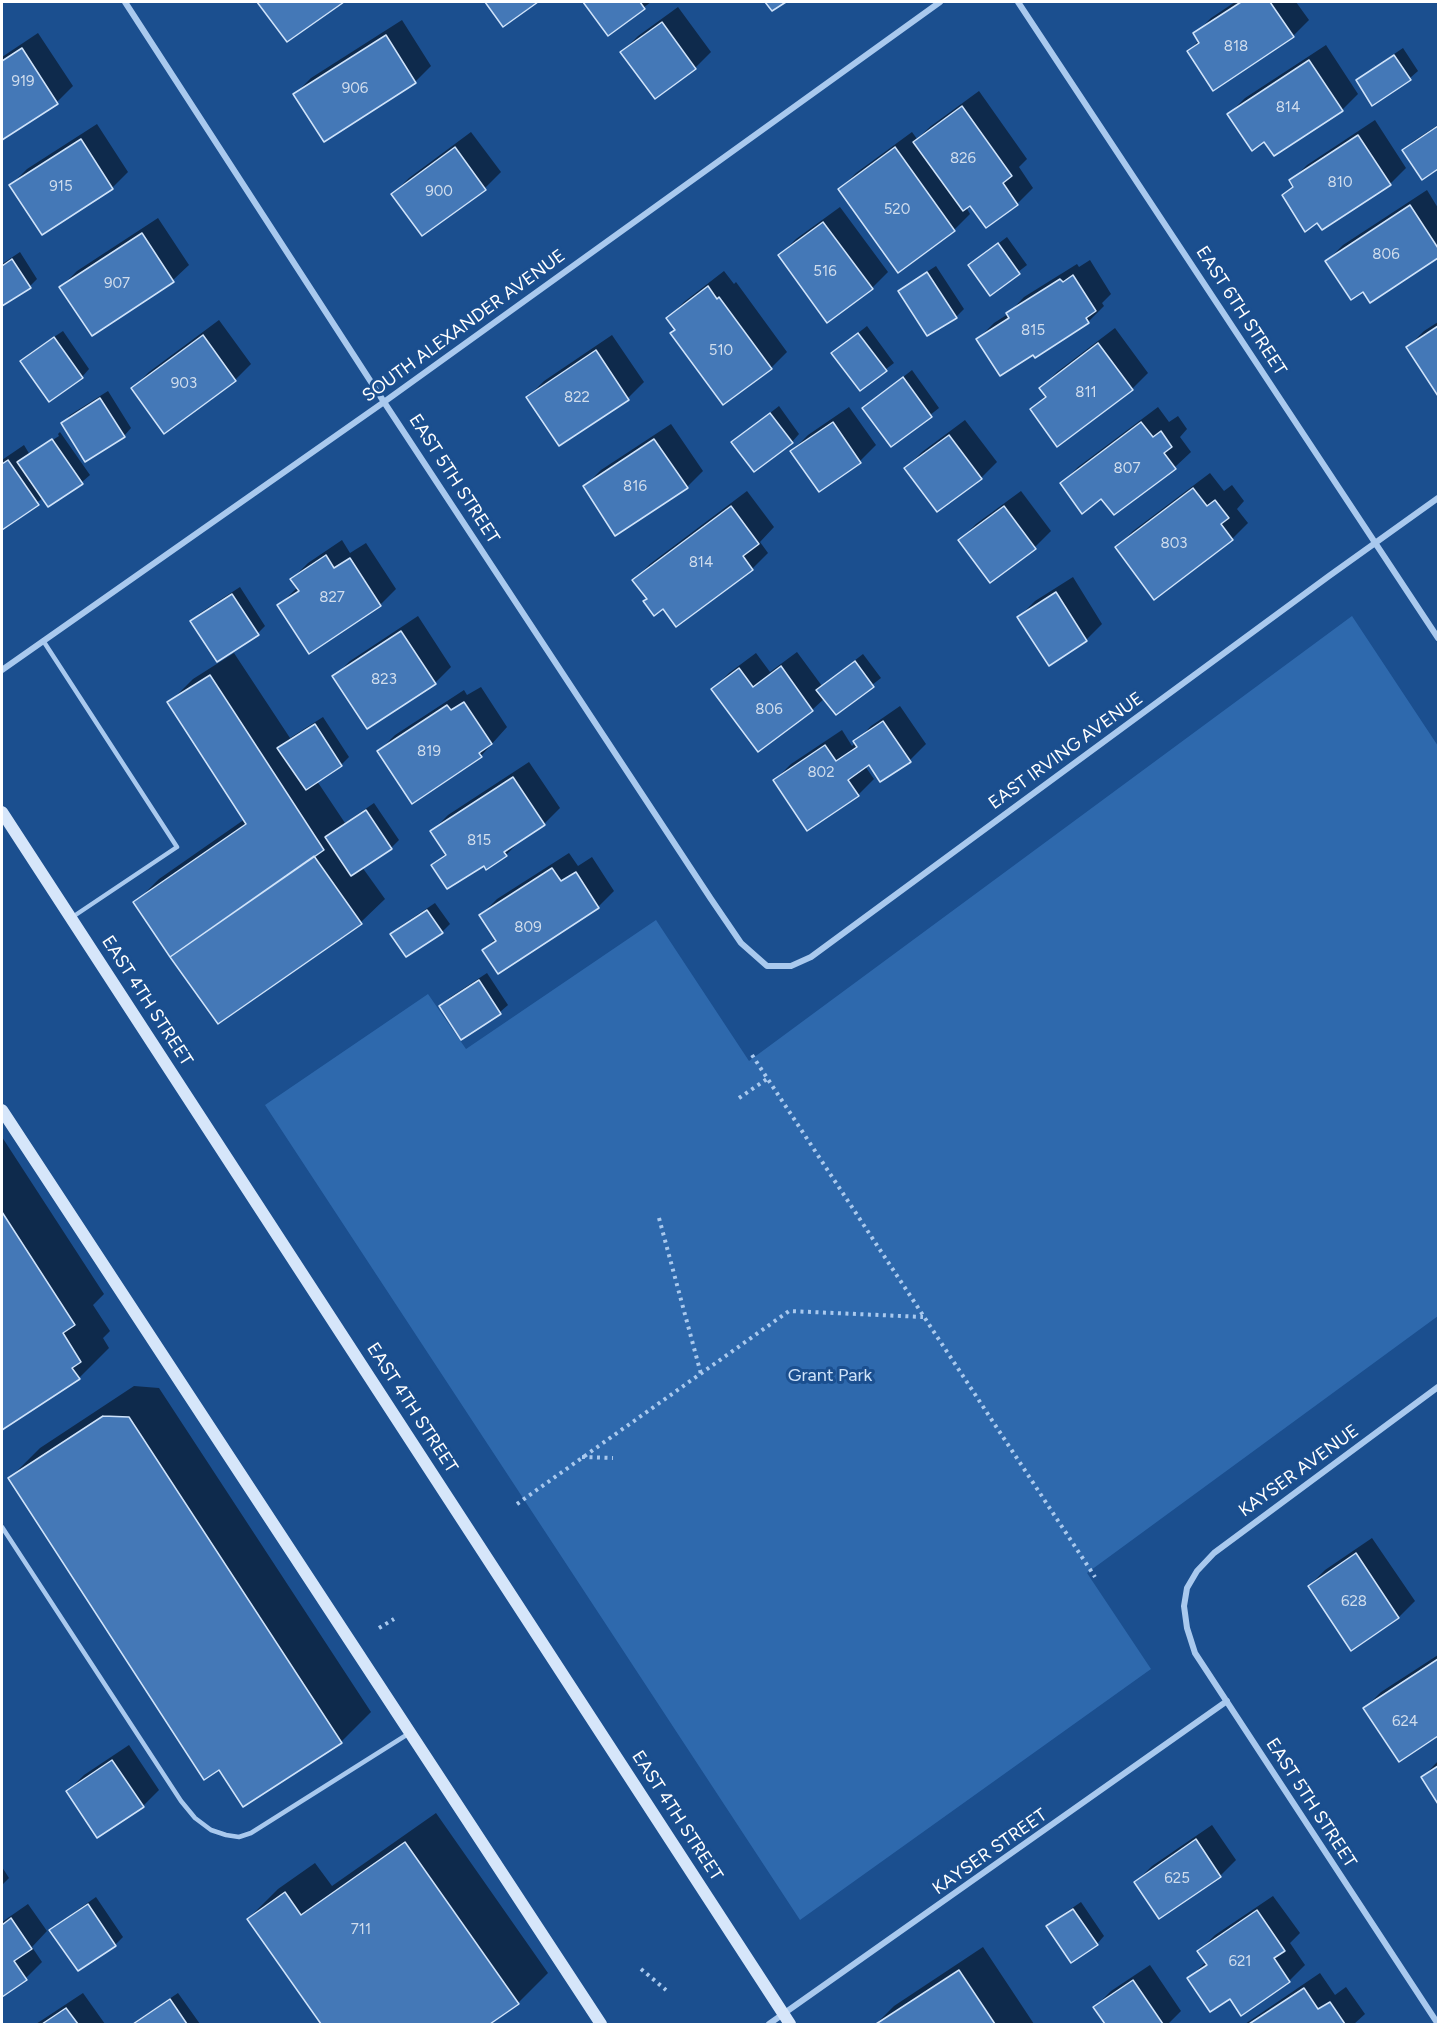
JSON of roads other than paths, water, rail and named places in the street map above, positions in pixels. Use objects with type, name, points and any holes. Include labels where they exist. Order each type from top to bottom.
[{"type":"street","name":"EAST 5TH STREET","points":[[125,2],[384,402],[711,899],[741,943],[767,966]]},
{"type":"street","name":"SOUTH ALEXANDER AVENUE","points":[[2,670],[384,402],[940,2]]},
{"type":"street","name":"EAST 6TH STREET","points":[[1018,2],[1438,638]]},
{"type":"street","name":"EAST IRVING AVENUE","points":[[767,966],[791,966],[811,957],[1438,498]]},
{"type":"street","name":"EAST 4TH STREET","points":[[2,812],[787,2019]]},
{"type":"street","points":[[2,1110],[601,2025]]},
{"type":"street","name":"KAYSER AVENUE","points":[[1187,1588],[1197,1570],[1214,1553],[1438,1387]]},
{"type":"street","name":"EAST 5TH STREET","points":[[1187,1588],[1185,1617],[1195,1653],[1438,2025]]},
{"type":"street","name":"KAYSER STREET","points":[[769,2025],[787,2019],[839,1977],[1227,1701]]},
{"type":"lane","points":[[44,642],[177,847],[71,918]]},
{"type":"lane","points":[[2,1527],[181,1800],[195,1818],[211,1830],[239,1837],[251,1833],[409,1733]]},
{"type":"park label","name":"Grant Park","points":[[830,1376]]}]
